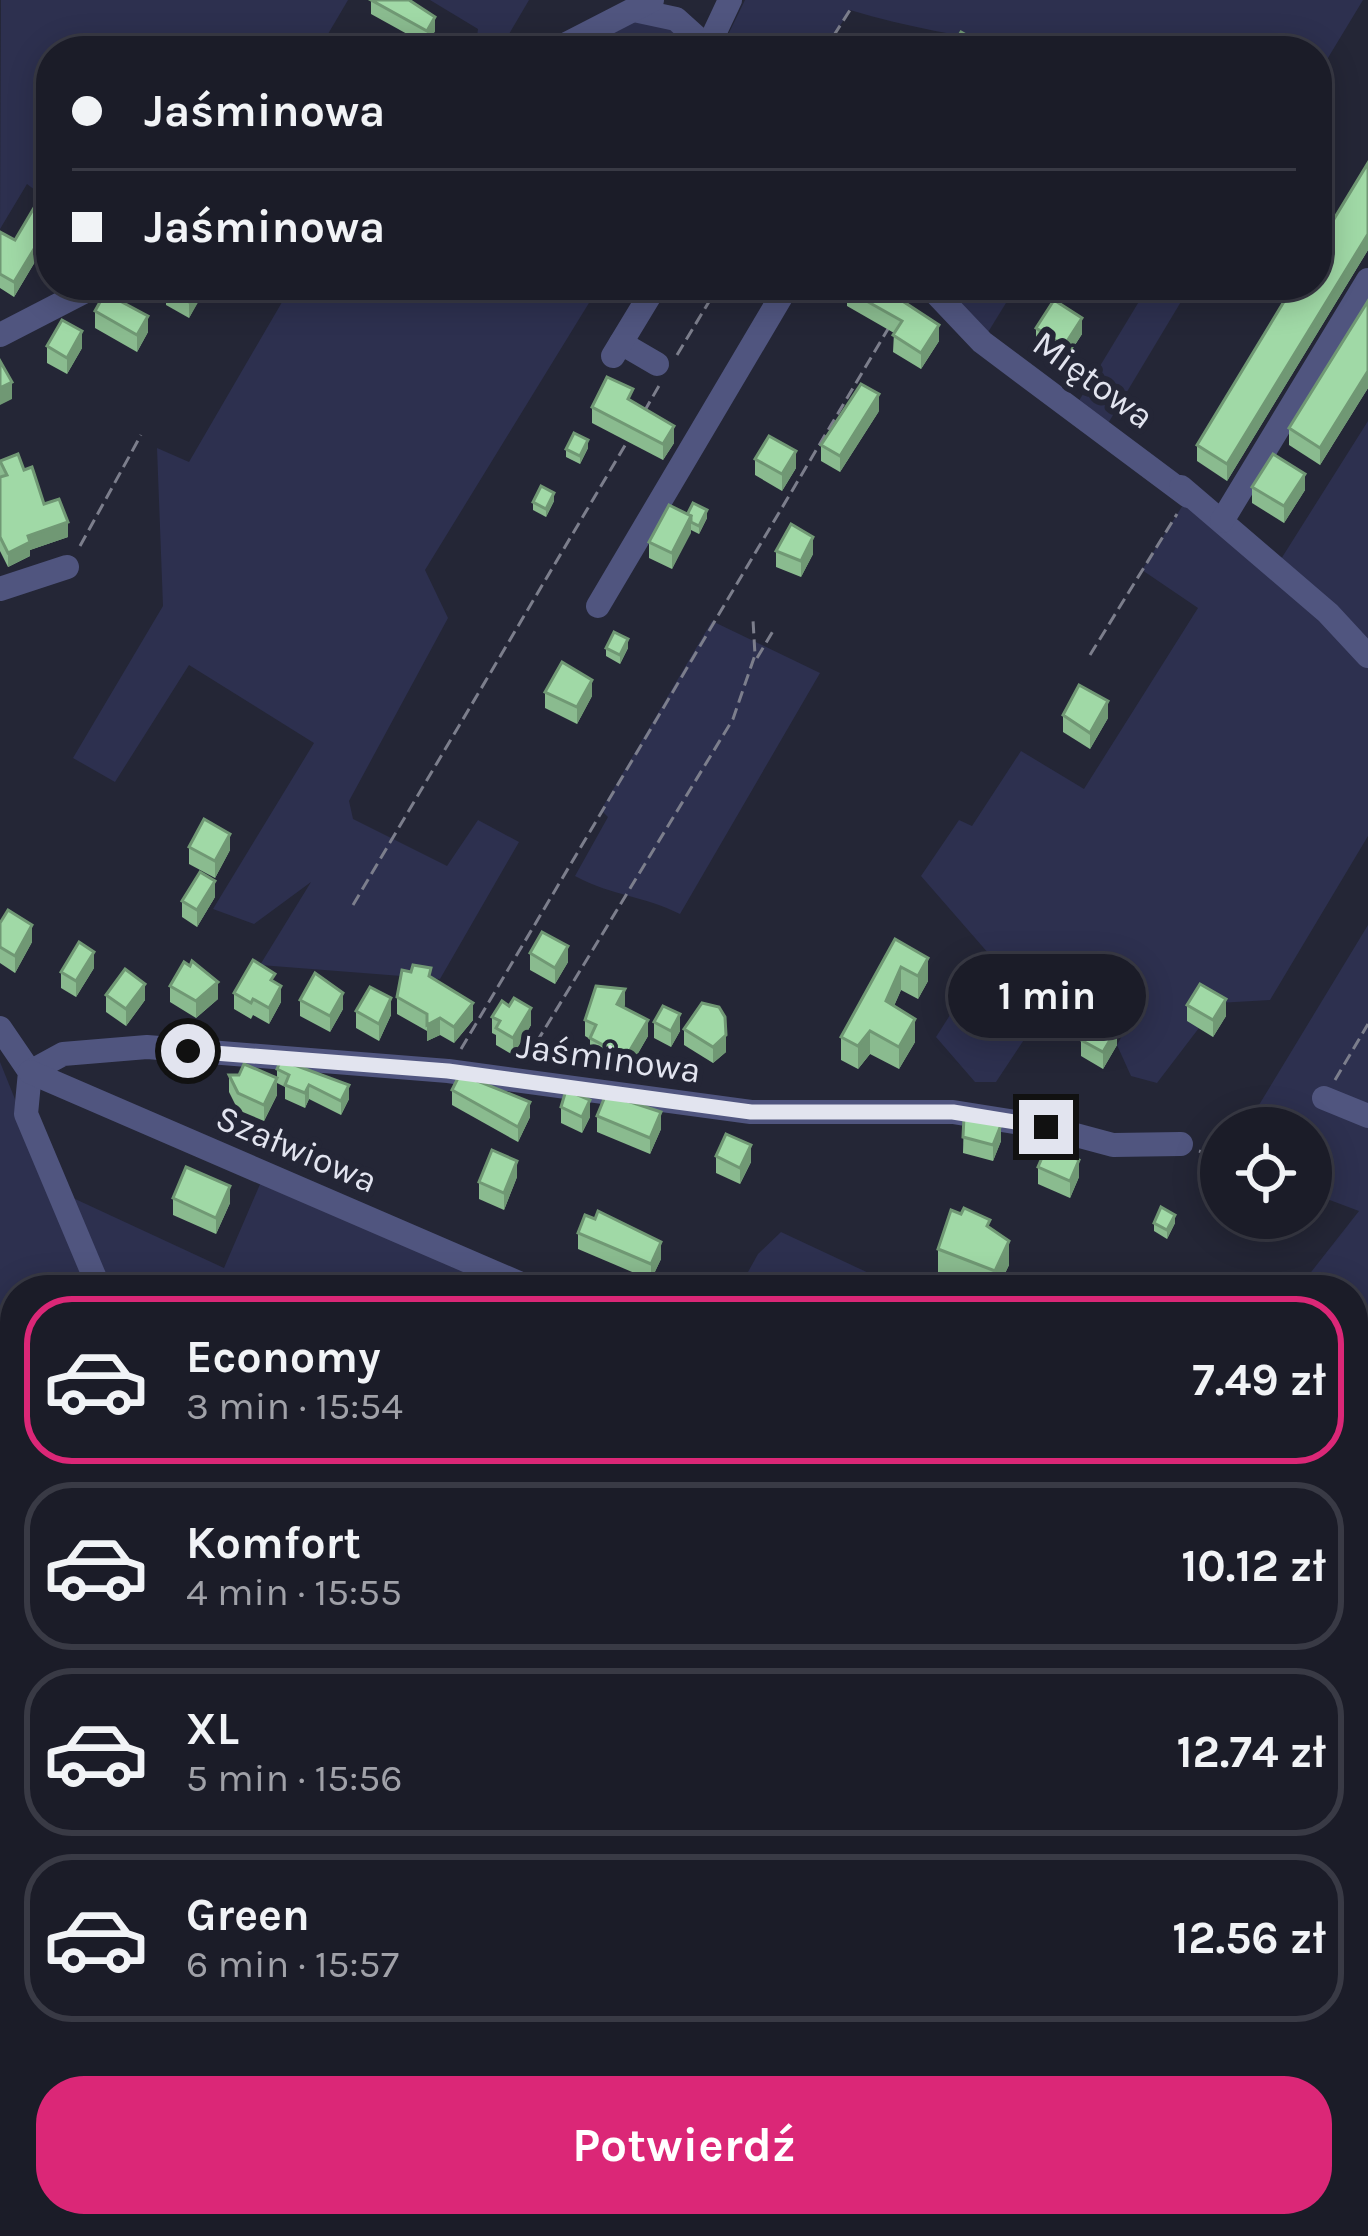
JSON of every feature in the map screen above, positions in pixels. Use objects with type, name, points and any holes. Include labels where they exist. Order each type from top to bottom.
[{"type":"street","points":[[712,36],[730,0]]},
{"type":"street","points":[[582,36],[643,5],[676,19],[694,36]]},
{"type":"street","points":[[1222,520],[1368,280]]},
{"type":"street","points":[[0,335],[69,300]]},
{"type":"street","points":[[647,300],[617,349],[657,364]]},
{"type":"street","points":[[598,606],[779,300]]},
{"type":"street","name":"Miętowa","points":[[942,300],[982,342],[1222,520],[1328,613],[1368,656]]},
{"type":"street","points":[[0,590],[67,567]]},
{"type":"street","points":[[0,1028],[30,1072],[26,1114],[94,1275]]},
{"type":"street","name":"Jaśminowa","points":[[30,1072],[63,1054],[147,1047],[448,1071],[751,1112],[953,1112],[1113,1145],[1180,1144]]},
{"type":"street","name":"Szałwiowa","points":[[30,1072],[500,1275]]},
{"type":"street","points":[[1324,1098],[1368,1116]]},
{"type":"path","points":[[834,36],[850,10]]},
{"type":"path","points":[[353,905],[710,300]]},
{"type":"path","points":[[448,1071],[891,325]]},
{"type":"path","points":[[67,567],[141,435]]},
{"type":"path","points":[[1090,655],[1179,487]]},
{"type":"path","points":[[752,664],[753,620]]},
{"type":"path","points":[[514,1080],[733,719],[752,664],[773,631]]},
{"type":"path","points":[[1324,1098],[1368,1024]]},
{"type":"shaded area","points":[[1,0],[348,0],[327,36],[36,36],[36,191],[27,184],[0,229]]},
{"type":"shaded area","points":[[430,0],[529,0],[508,36],[477,36],[478,29]]},
{"type":"shaded area","points":[[745,0],[1363,0],[1332,51],[1332,36],[963,36],[850,10],[834,36],[727,36]]},
{"type":"shaded area","points":[[634,10],[676,19],[692,36],[583,36]]},
{"type":"shaded area","points":[[283,300],[591,300],[425,570],[448,618],[349,801],[353,819],[447,866],[478,820],[519,842],[440,979],[260,965],[311,882],[254,924],[213,909],[314,743],[189,665],[115,782],[73,758],[163,606],[157,448],[189,462]]},
{"type":"shaded area","points":[[944,300],[1008,300],[982,342]]},
{"type":"shaded area","points":[[1140,300],[1182,300],[1104,430],[1074,409]]},
{"type":"shaded area","points":[[1368,421],[1368,836],[1270,1000],[1218,1003],[1157,1083],[1131,1076],[1117,1045],[1138,1007],[1071,969],[996,1082],[975,1082],[936,1037],[989,954],[921,876],[959,820],[972,826],[1021,751],[1084,789],[1198,608],[1142,570],[1188,497],[1276,567]]},
{"type":"shaded area","points":[[712,621],[820,673],[680,914],[575,876],[608,817],[601,810]]},
{"type":"shaded area","points":[[1368,925],[1368,1275],[1309,1275],[1359,1211],[1332,1201],[1332,1107],[1258,1107]]},
{"type":"shaded area","points":[[0,1062],[86,1275],[0,1275]]},
{"type":"shaded area","points":[[261,1182],[497,1275],[104,1275],[73,1198],[224,1268]]},
{"type":"shaded area","points":[[781,1232],[873,1275],[746,1275],[758,1254]]},
{"type":"building","points":[[371,0],[409,0],[435,17],[427,31]]},
{"type":"building","points":[[1368,163],[1368,234],[1332,293],[1332,222]]},
{"type":"building","points":[[36,204],[36,246],[14,282],[0,274],[0,232],[15,240]]},
{"type":"building","points":[[101,300],[118,300],[148,316],[137,335],[95,311]]},
{"type":"building","points":[[865,300],[901,300],[939,325],[921,353],[893,335],[902,321]]},
{"type":"building","points":[[1054,300],[1082,318],[1064,346],[1036,328]]},
{"type":"building","points":[[1285,300],[1328,300],[1227,464],[1197,445]]},
{"type":"building","points":[[1368,301],[1368,371],[1320,448],[1289,428]]},
{"type":"building","points":[[62,320],[82,331],[67,358],[47,346]]},
{"type":"building","points":[[0,361],[12,382],[0,388]]},
{"type":"building","points":[[607,377],[633,389],[628,399],[674,426],[663,444],[592,407]]},
{"type":"building","points":[[861,384],[879,394],[840,456],[821,445]]},
{"type":"building","points":[[574,433],[588,440],[580,456],[566,449]]},
{"type":"building","points":[[769,436],[796,451],[782,474],[755,459]]},
{"type":"building","points":[[18,454],[24,470],[32,467],[44,504],[59,499],[68,522],[28,536],[30,542],[8,553],[0,537],[0,477],[7,475],[0,461]]},
{"type":"building","points":[[1273,454],[1305,474],[1284,506],[1252,487]]},
{"type":"building","points":[[541,486],[554,493],[546,509],[533,502]]},
{"type":"building","points":[[693,503],[707,510],[699,526],[687,515]]},
{"type":"building","points":[[669,505],[691,516],[672,553],[649,542]]},
{"type":"building","points":[[791,524],[813,537],[801,561],[776,551]]},
{"type":"building","points":[[614,632],[628,639],[620,655],[606,648]]},
{"type":"building","points":[[562,662],[592,680],[577,707],[545,692]]},
{"type":"building","points":[[1079,685],[1108,701],[1090,733],[1063,715]]},
{"type":"building","points":[[204,819],[230,834],[215,861],[189,847]]},
{"type":"building","points":[[200,872],[215,881],[197,910],[182,901]]},
{"type":"building","points":[[8,910],[32,925],[15,956],[0,947],[0,923]]},
{"type":"building","points":[[542,932],[568,946],[555,968],[530,953]]},
{"type":"building","points":[[895,939],[928,958],[918,976],[901,967],[886,1001],[915,1019],[899,1047],[870,1031],[858,1046],[841,1037]]},
{"type":"building","points":[[79,942],[94,952],[76,981],[61,972]]},
{"type":"building","points":[[253,960],[275,974],[271,980],[281,986],[269,1008],[234,993]]},
{"type":"building","points":[[192,961],[218,982],[196,1001],[170,986],[184,962],[190,966]]},
{"type":"building","points":[[413,965],[431,968],[429,976],[473,1003],[454,1027],[440,1018],[427,1025],[427,1014],[397,997],[402,970],[411,972]]},
{"type":"building","points":[[125,969],[145,984],[126,1009],[106,995]]},
{"type":"building","points":[[315,973],[343,993],[330,1016],[300,1000]]},
{"type":"building","points":[[1200,984],[1226,999],[1213,1020],[1187,1005]]},
{"type":"building","points":[[596,986],[625,989],[617,1004],[648,1020],[626,1057],[590,1038],[596,1025],[585,1020]]},
{"type":"building","points":[[370,987],[391,998],[379,1024],[356,1011]]},
{"type":"building","points":[[514,998],[531,1008],[513,1038],[496,1028],[500,1021],[492,1017],[502,1001],[509,1006]]},
{"type":"building","points":[[702,1003],[719,1007],[725,1017],[726,1035],[713,1047],[684,1029]]},
{"type":"building","points":[[663,1006],[680,1014],[671,1031],[654,1022]]},
{"type":"building","points":[[1095,1016],[1117,1028],[1103,1052],[1081,1040]]},
{"type":"building","points":[[281,1060],[349,1085],[341,1101],[309,1085],[305,1093],[285,1085],[289,1075],[277,1069]]},
{"type":"building","points":[[244,1064],[277,1078],[264,1105],[238,1093],[229,1075],[239,1075]]},
{"type":"building","points":[[460,1074],[530,1102],[518,1127],[452,1090]]},
{"type":"building","points":[[566,1090],[590,1100],[582,1117],[561,1107]]},
{"type":"building","points":[[606,1094],[661,1112],[650,1138],[597,1116]]},
{"type":"building","points":[[964,1117],[1001,1125],[993,1145],[963,1137]]},
{"type":"building","points":[[726,1134],[751,1145],[740,1168],[716,1156]]},
{"type":"building","points":[[1047,1146],[1079,1160],[1070,1181],[1038,1167]]},
{"type":"building","points":[[492,1150],[517,1161],[504,1193],[479,1182]]},
{"type":"building","points":[[186,1167],[230,1186],[216,1218],[173,1198]]},
{"type":"building","points":[[1161,1207],[1175,1215],[1167,1230],[1154,1223]]},
{"type":"building","points":[[964,1208],[990,1220],[987,1226],[1009,1241],[995,1271],[938,1249],[951,1210],[961,1214]]},
{"type":"building","points":[[598,1211],[661,1242],[651,1264],[578,1233],[585,1215],[595,1219]]},
{"type":"route","points":[[188,1051],[448,1071],[751,1112],[826,1116],[953,1112],[1046,1127]]}]
